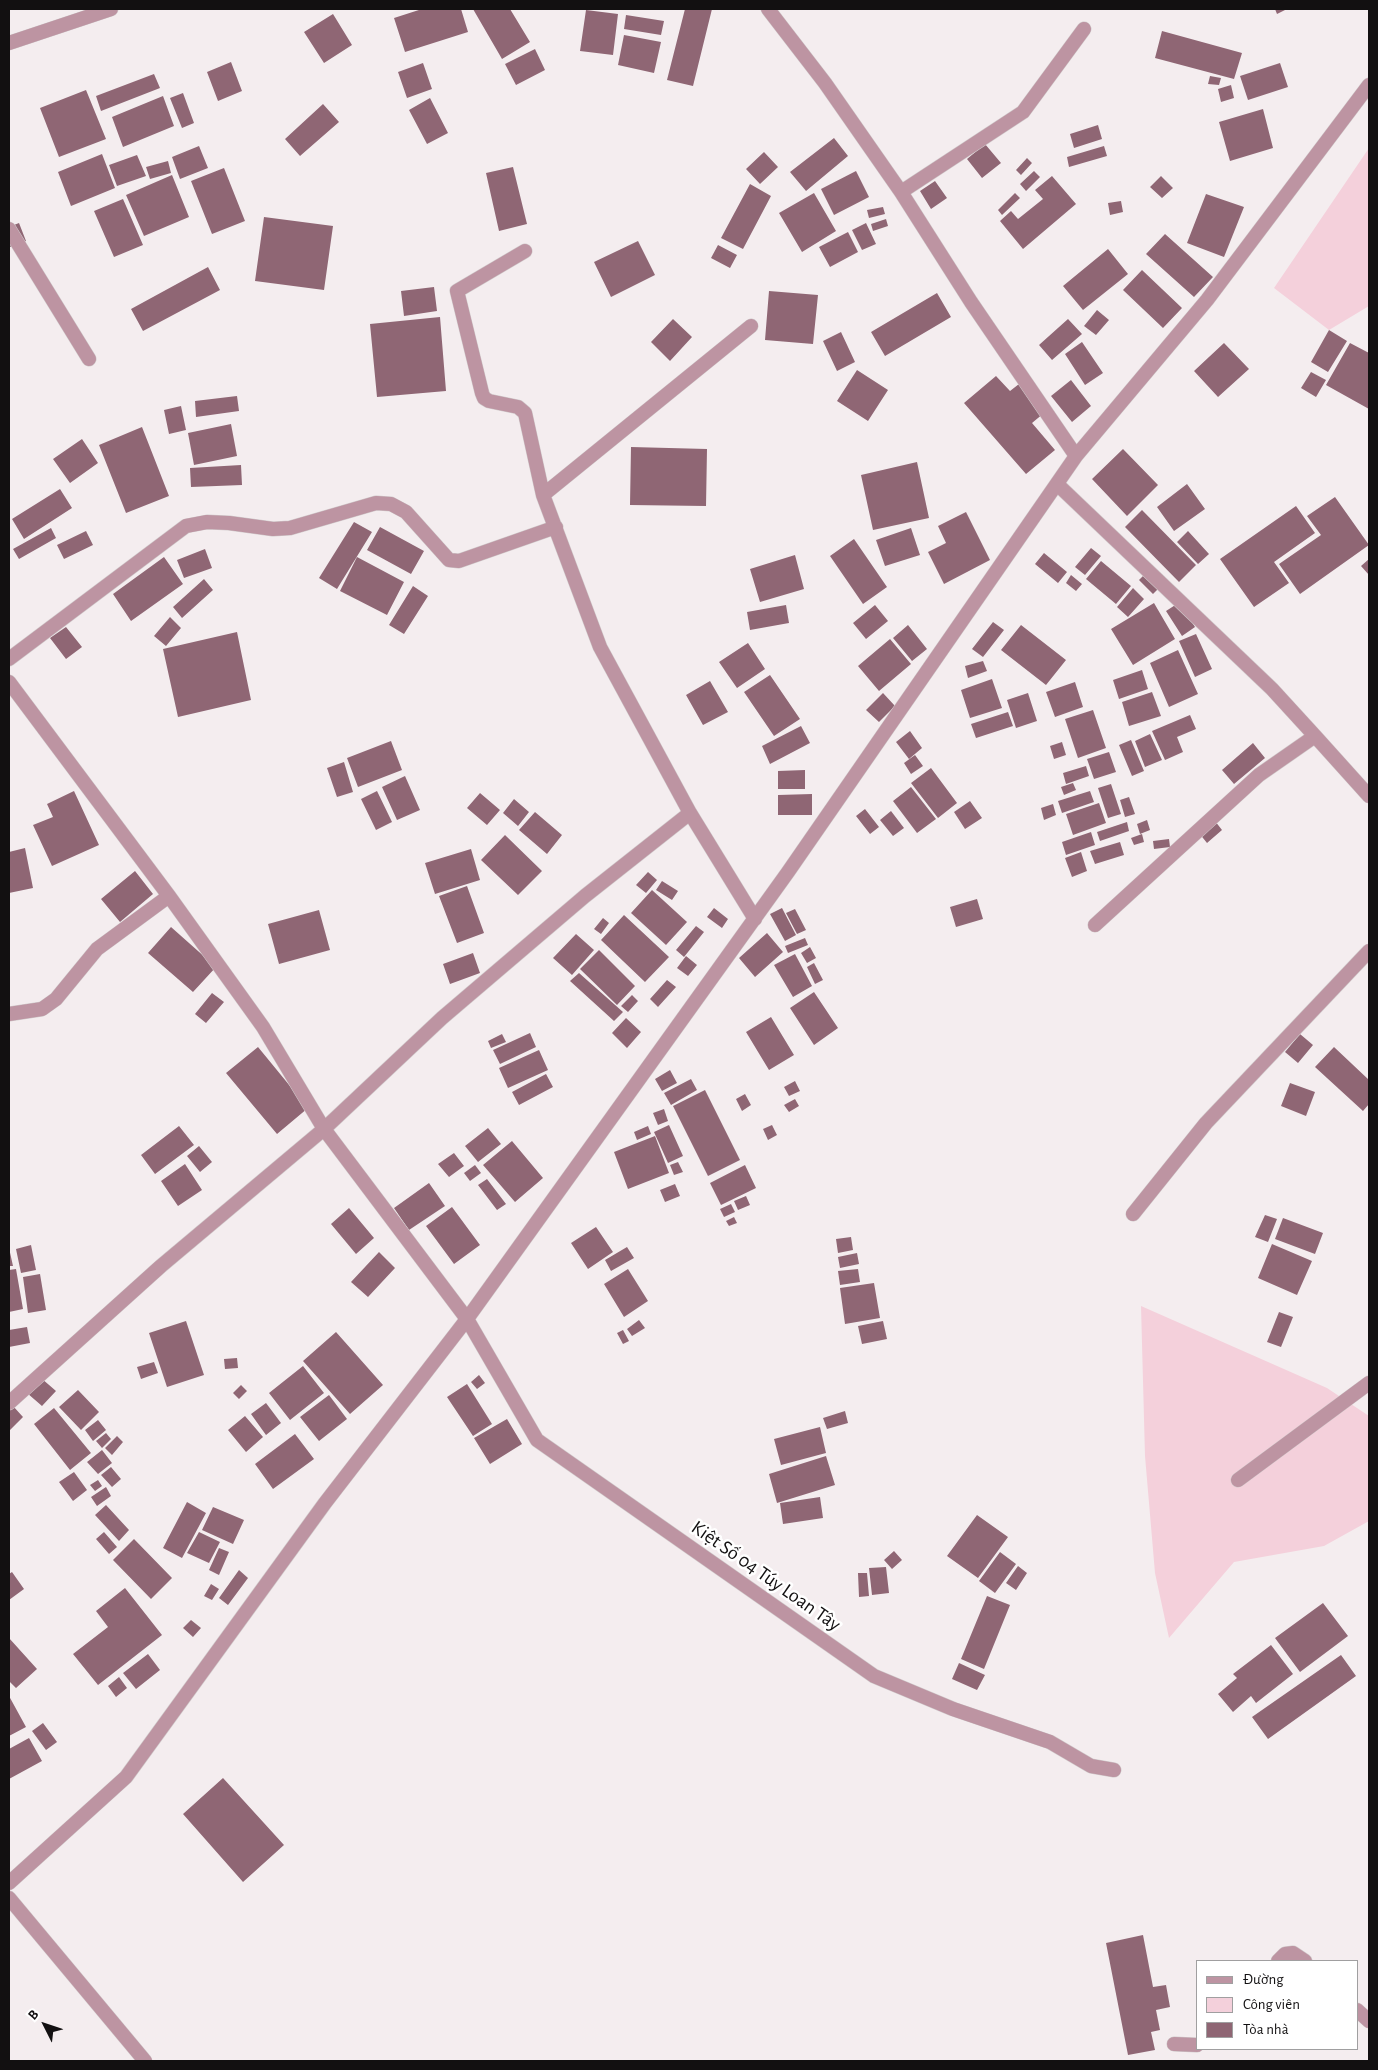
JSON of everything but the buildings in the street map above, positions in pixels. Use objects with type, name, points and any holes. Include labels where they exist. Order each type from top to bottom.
[{"type":"street","points":[[9,43],[111,9]]},
{"type":"street","points":[[768,9],[825,83],[901,192],[971,302],[1076,456]]},
{"type":"street","points":[[901,192],[1024,112],[1084,29]]},
{"type":"street","points":[[9,1883],[126,1777],[325,1503],[467,1319],[755,919],[1076,456],[1207,300],[1369,85]]},
{"type":"street","points":[[9,229],[89,360]]},
{"type":"street","points":[[525,251],[457,290],[482,393],[489,402],[518,406],[525,413],[543,495],[600,647],[690,814],[755,919]]},
{"type":"street","points":[[543,495],[751,326]]},
{"type":"street","points":[[1057,484],[1272,689],[1369,796]]},
{"type":"street","points":[[9,659],[186,526],[207,522],[273,529],[290,528],[376,502],[391,504],[406,512],[449,560],[459,561],[556,528]]},
{"type":"street","name":"Kiệt Số 04 Túy Loan Tây","points":[[9,682],[169,896],[263,1027],[324,1129],[467,1319],[537,1440],[874,1676],[953,1709],[1050,1742],[1091,1766],[1114,1770]]},
{"type":"street","points":[[1095,925],[1259,775],[1314,736]]},
{"type":"street","points":[[9,1403],[161,1266],[324,1129],[442,1018],[585,896],[690,814]]},
{"type":"street","points":[[9,1014],[42,1009],[56,999],[97,949],[169,896]]},
{"type":"street","points":[[1133,1214],[1206,1123],[1369,951]]},
{"type":"street","points":[[1238,1480],[1369,1383]]},
{"type":"street","points":[[9,1898],[145,2061]]},
{"type":"street","points":[[1279,1960],[1284,1954],[1294,1953],[1304,1960]]},
{"type":"street","points":[[1358,2011],[1369,2021]]},
{"type":"street","points":[[1174,2044],[1196,2045]]},
{"type":"green space","points":[[1369,148],[1369,306],[1329,330],[1274,288]]},
{"type":"green space","points":[[1141,1306],[1327,1388],[1369,1416],[1369,1521],[1324,1546],[1234,1562],[1169,1638],[1155,1573],[1145,1456]]}]
